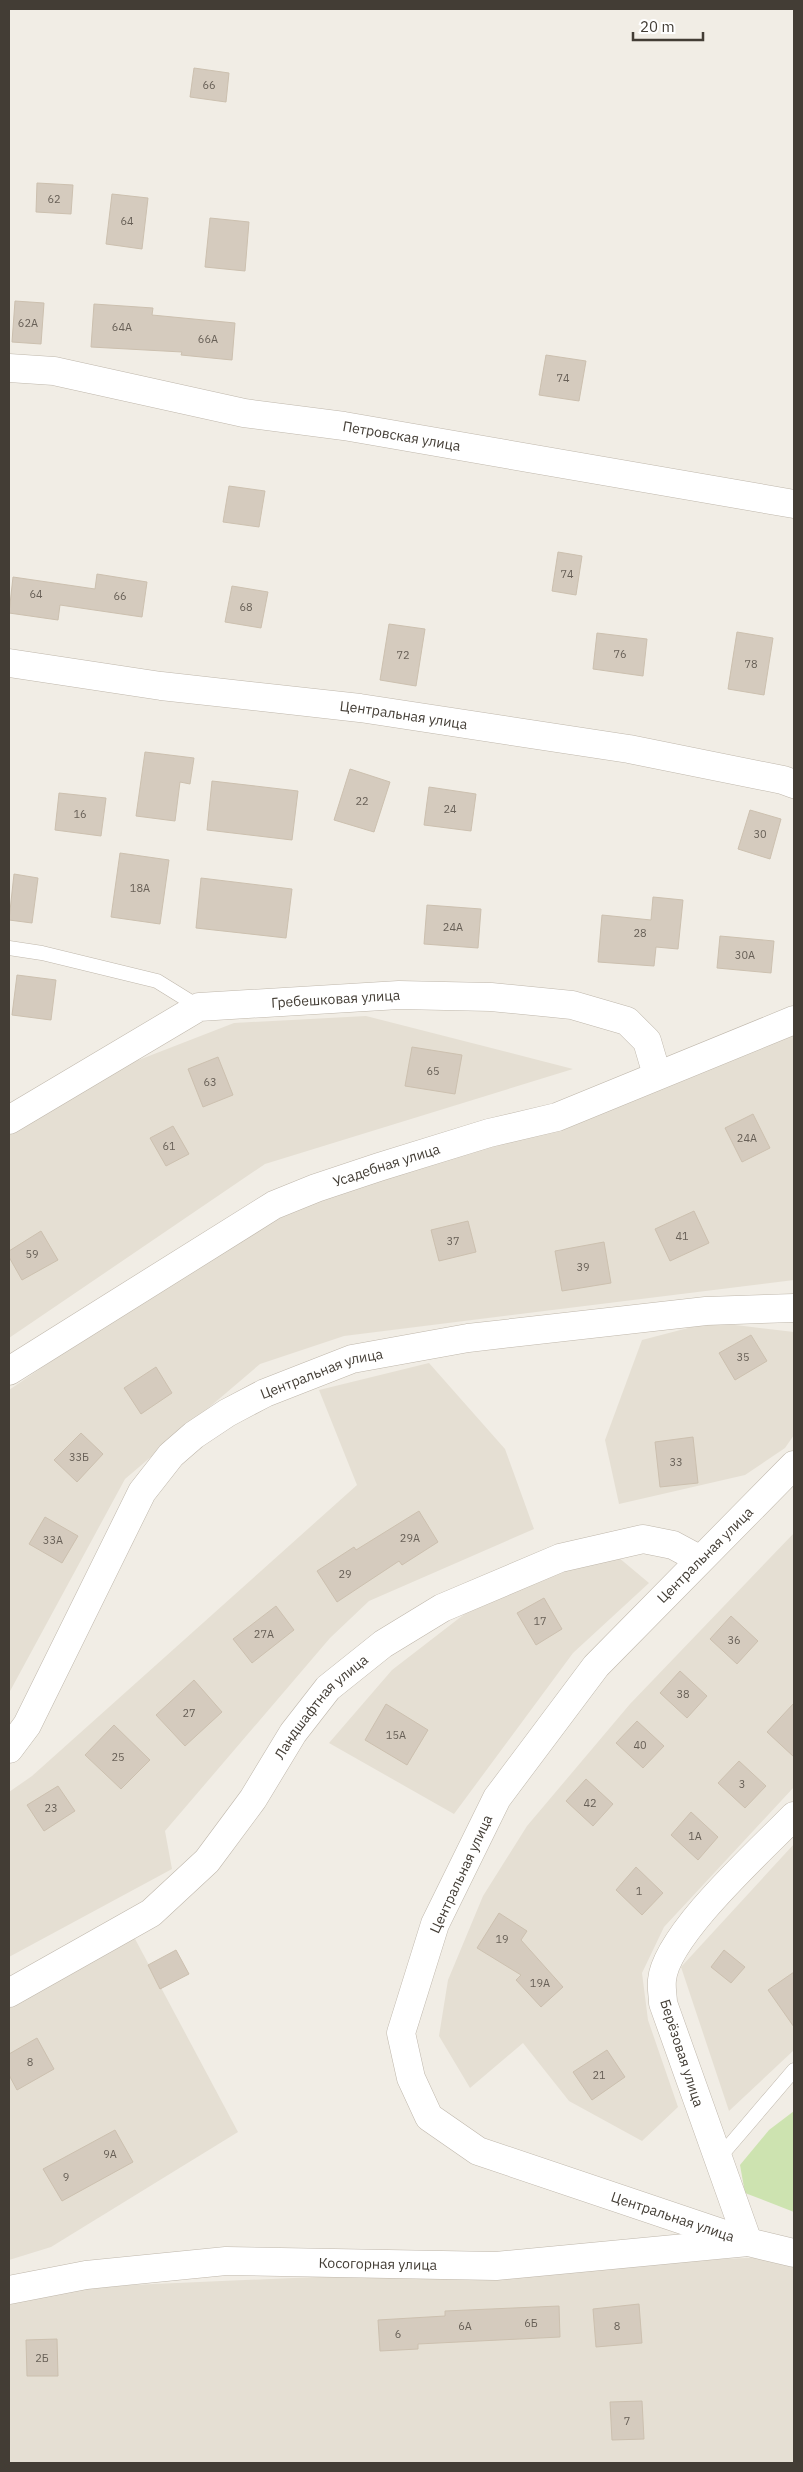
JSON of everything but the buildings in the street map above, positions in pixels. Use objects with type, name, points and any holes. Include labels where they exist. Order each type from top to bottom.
[{"type":"street","name":"Петровская улица","points":[[9,368],[54,371],[244,413],[354,427],[794,504]]},
{"type":"street","name":"Центральная улица","points":[[9,663],[160,686],[360,708],[620,748],[783,780],[794,784]]},
{"type":"street","name":"Гребешковая улица","points":[[9,1120],[199,1007],[399,995],[491,997],[572,1005],[627,1021],[647,1041],[657,1075]]},
{"type":"street","name":"Усадебная улица","points":[[9,1371],[274,1206],[316,1188],[379,1166],[489,1133],[557,1117],[794,1020]]},
{"type":"street","name":"Центральная улица","points":[[9,1749],[27,1725],[142,1492],[171,1455],[194,1435],[227,1412],[265,1393],[352,1359],[468,1338],[706,1311],[794,1308]]},
{"type":"street","name":"Центральная улица","points":[[794,1465],[699,1559],[596,1666],[497,1798],[435,1924],[401,2033],[411,2078],[429,2117],[478,2151],[748,2242],[794,2253]]},
{"type":"street","name":"Ландшафтная улица","points":[[9,1993],[151,1913],[158,1907],[207,1860],[253,1799],[293,1733],[328,1688],[383,1644],[442,1608],[560,1558],[643,1539],[674,1545],[699,1559]]},
{"type":"street","name":"Берёзовая улица","points":[[748,2242],[663,2003],[662,1979],[678,1941],[700,1913],[794,1816]]},
{"type":"street","name":"Косогорная улица","points":[[9,2290],[86,2275],[226,2261],[496,2266],[748,2242]]},
{"type":"lane","points":[[9,948],[42,953],[157,981],[199,1007]]},
{"type":"lane","points":[[718,2159],[794,2070]]},
{"type":"shaded area","points":[[366,1016],[573,1069],[265,1164],[9,1338],[9,1116],[33,1101],[234,1023]]},
{"type":"shaded area","points":[[794,1024],[794,1280],[344,1336],[260,1364],[125,1479],[9,1693],[9,1390],[286,1201]]},
{"type":"shaded area","points":[[711,1322],[794,1332],[794,1435],[785,1448],[745,1475],[619,1504],[605,1440],[642,1340]]},
{"type":"shaded area","points":[[429,1363],[505,1449],[534,1529],[369,1601],[330,1638],[165,1831],[172,1869],[9,1957],[9,1792],[32,1776],[357,1485],[319,1390]]},
{"type":"shaded area","points":[[794,1533],[794,1787],[664,1927],[642,1973],[648,2020],[678,2107],[642,2141],[569,2101],[523,2043],[470,2088],[439,2036],[448,1980],[483,1896],[527,1826],[630,1704]]},
{"type":"shaded area","points":[[612,1552],[649,1583],[573,1653],[454,1814],[329,1743],[392,1670],[484,1599]]},
{"type":"shaded area","points":[[794,1844],[794,2050],[729,2111],[681,1967]]},
{"type":"shaded area","points":[[134,1937],[238,2132],[51,2247],[9,2260],[9,2004]]},
{"type":"shaded area","points":[[770,2257],[794,2267],[794,2463],[9,2463],[9,2305],[63,2288]]},
{"type":"green space","points":[[794,2111],[794,2212],[745,2193],[740,2165],[769,2130]]}]
